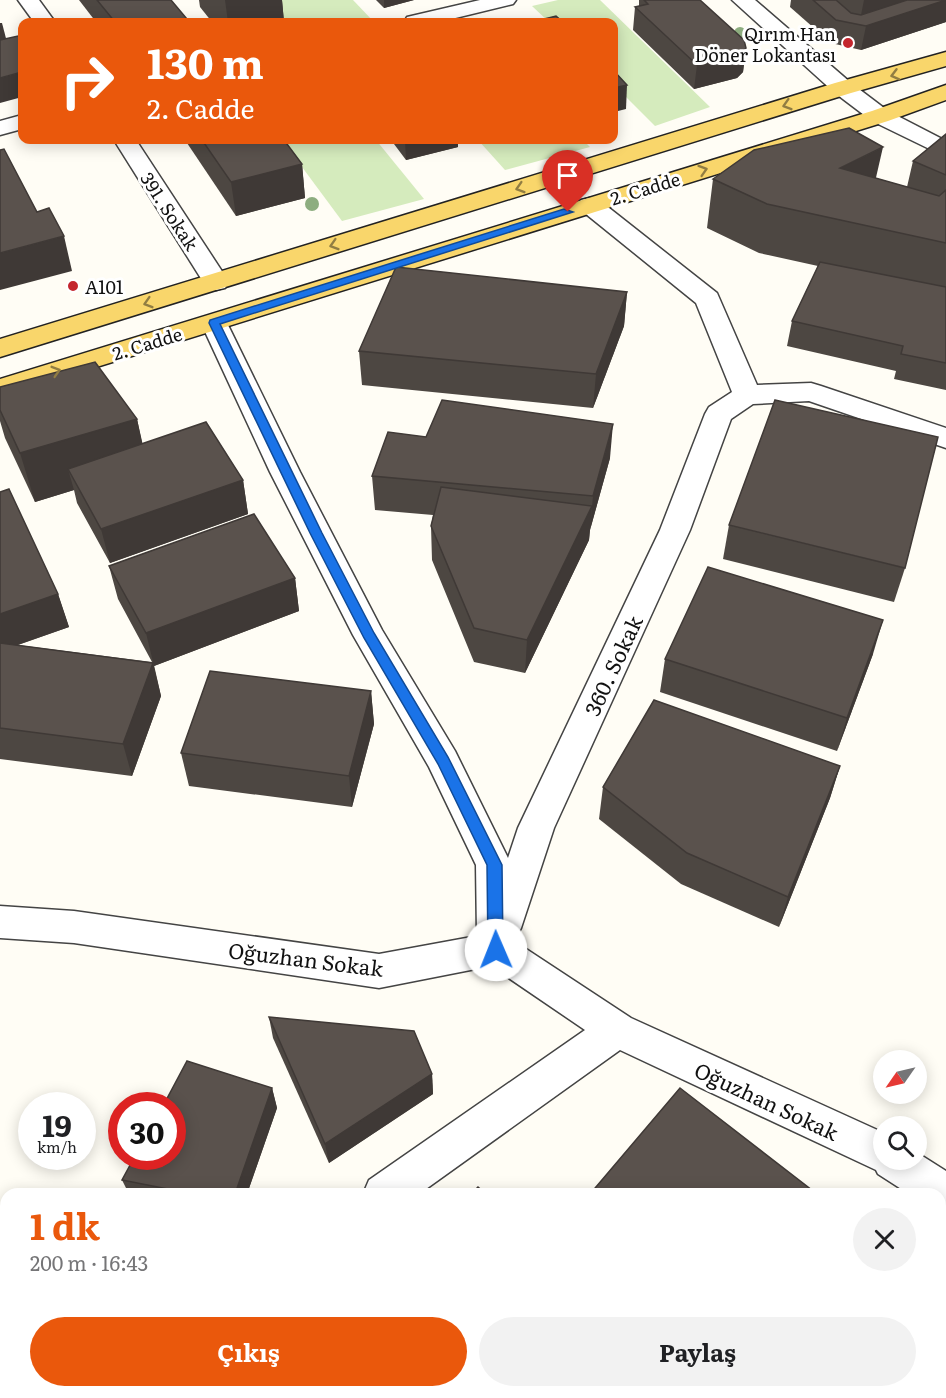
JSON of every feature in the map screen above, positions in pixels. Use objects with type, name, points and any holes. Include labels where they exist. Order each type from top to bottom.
[{"type":"main road","name":"2. Cadde","points":[[0,348],[843,88],[946,59]]},
{"type":"main road","name":"2. Cadde","points":[[0,388],[879,116],[946,92]]},
{"type":"street","points":[[28,0],[41,18]]},
{"type":"street","points":[[432,18],[506,0]]},
{"type":"street","points":[[742,0],[843,88],[879,116],[946,150]]},
{"type":"street","points":[[0,128],[18,123]]},
{"type":"street","name":"391. Sokak","points":[[128,144],[216,282]]},
{"type":"street","points":[[590,205],[708,299],[747,395],[811,392],[946,438]]},
{"type":"street","points":[[214,323],[316,533],[369,635],[443,761],[494,865],[496,950]]},
{"type":"street","name":"360. Sokak","points":[[496,950],[536,828],[675,530],[719,414],[747,395]]},
{"type":"street","name":"Oğuzhan Sokak","points":[[0,922],[74,927],[379,971],[496,950],[617,1030],[873,1149]]},
{"type":"street","points":[[393,1188],[617,1030]]},
{"type":"street","points":[[908,1170],[936,1188]]},
{"type":"green space","points":[[264,0],[353,0],[370,18],[280,18]]},
{"type":"green space","points":[[558,0],[600,0],[710,107],[655,126],[618,89],[618,18],[545,18],[532,6]]},
{"type":"green space","points":[[285,144],[379,144],[424,199],[342,221]]},
{"type":"green space","points":[[482,144],[587,144],[590,147],[505,170]]},
{"type":"building","points":[[97,0],[171,0],[186,18],[112,18]]},
{"type":"building","points":[[644,0],[700,0],[744,40],[746,48],[741,54],[697,65],[635,7],[648,4]]},
{"type":"building","points":[[813,0],[836,0],[851,13],[861,15],[907,0],[946,0],[866,26],[836,20]]},
{"type":"building","points":[[18,36],[18,73],[0,78],[0,40]]},
{"type":"building","points":[[618,75],[627,85],[618,87]]},
{"type":"building","points":[[849,128],[883,147],[840,168],[939,196],[946,190],[946,243],[767,204],[713,179],[754,150]]},
{"type":"building","points":[[946,134],[946,175],[913,161]]},
{"type":"building","points":[[205,144],[287,144],[302,164],[231,182]]},
{"type":"building","points":[[4,149],[37,212],[49,208],[64,236],[0,253],[0,150]]},
{"type":"building","points":[[820,262],[946,287],[946,363],[901,354],[903,346],[792,321]]},
{"type":"building","points":[[396,267],[627,292],[596,374],[359,351]]},
{"type":"building","points":[[95,362],[137,419],[20,453],[0,410],[0,387]]},
{"type":"building","points":[[442,400],[613,424],[593,496],[372,476],[388,432],[426,437]]},
{"type":"building","points":[[775,400],[938,437],[905,568],[729,525]]},
{"type":"building","points":[[206,422],[243,480],[101,529],[68,469]]},
{"type":"building","points":[[441,487],[592,506],[527,640],[474,628],[431,526]]},
{"type":"building","points":[[9,489],[58,594],[0,614],[0,492]]},
{"type":"building","points":[[254,514],[295,578],[146,633],[109,566]]},
{"type":"building","points":[[708,567],[883,620],[847,718],[665,659]]},
{"type":"building","points":[[0,643],[153,663],[123,744],[0,728]]},
{"type":"building","points":[[210,671],[371,691],[349,776],[181,753]]},
{"type":"building","points":[[654,700],[840,766],[788,897],[687,853],[603,787]]},
{"type":"building","points":[[269,1017],[414,1031],[432,1074],[325,1144]]},
{"type":"building","points":[[187,1061],[272,1088],[237,1188],[163,1188],[122,1180],[127,1170],[186,1170],[186,1092],[170,1092]]},
{"type":"building","points":[[680,1088],[809,1188],[595,1188]]},
{"type":"place","name":"Qırım Han Döner Lokantası","points":[[848,43]]},
{"type":"place","name":"A101","points":[[73,286]]},
{"type":"route","points":[[496,950],[494,865],[443,761],[369,635],[316,533],[214,323],[568,212]]}]
